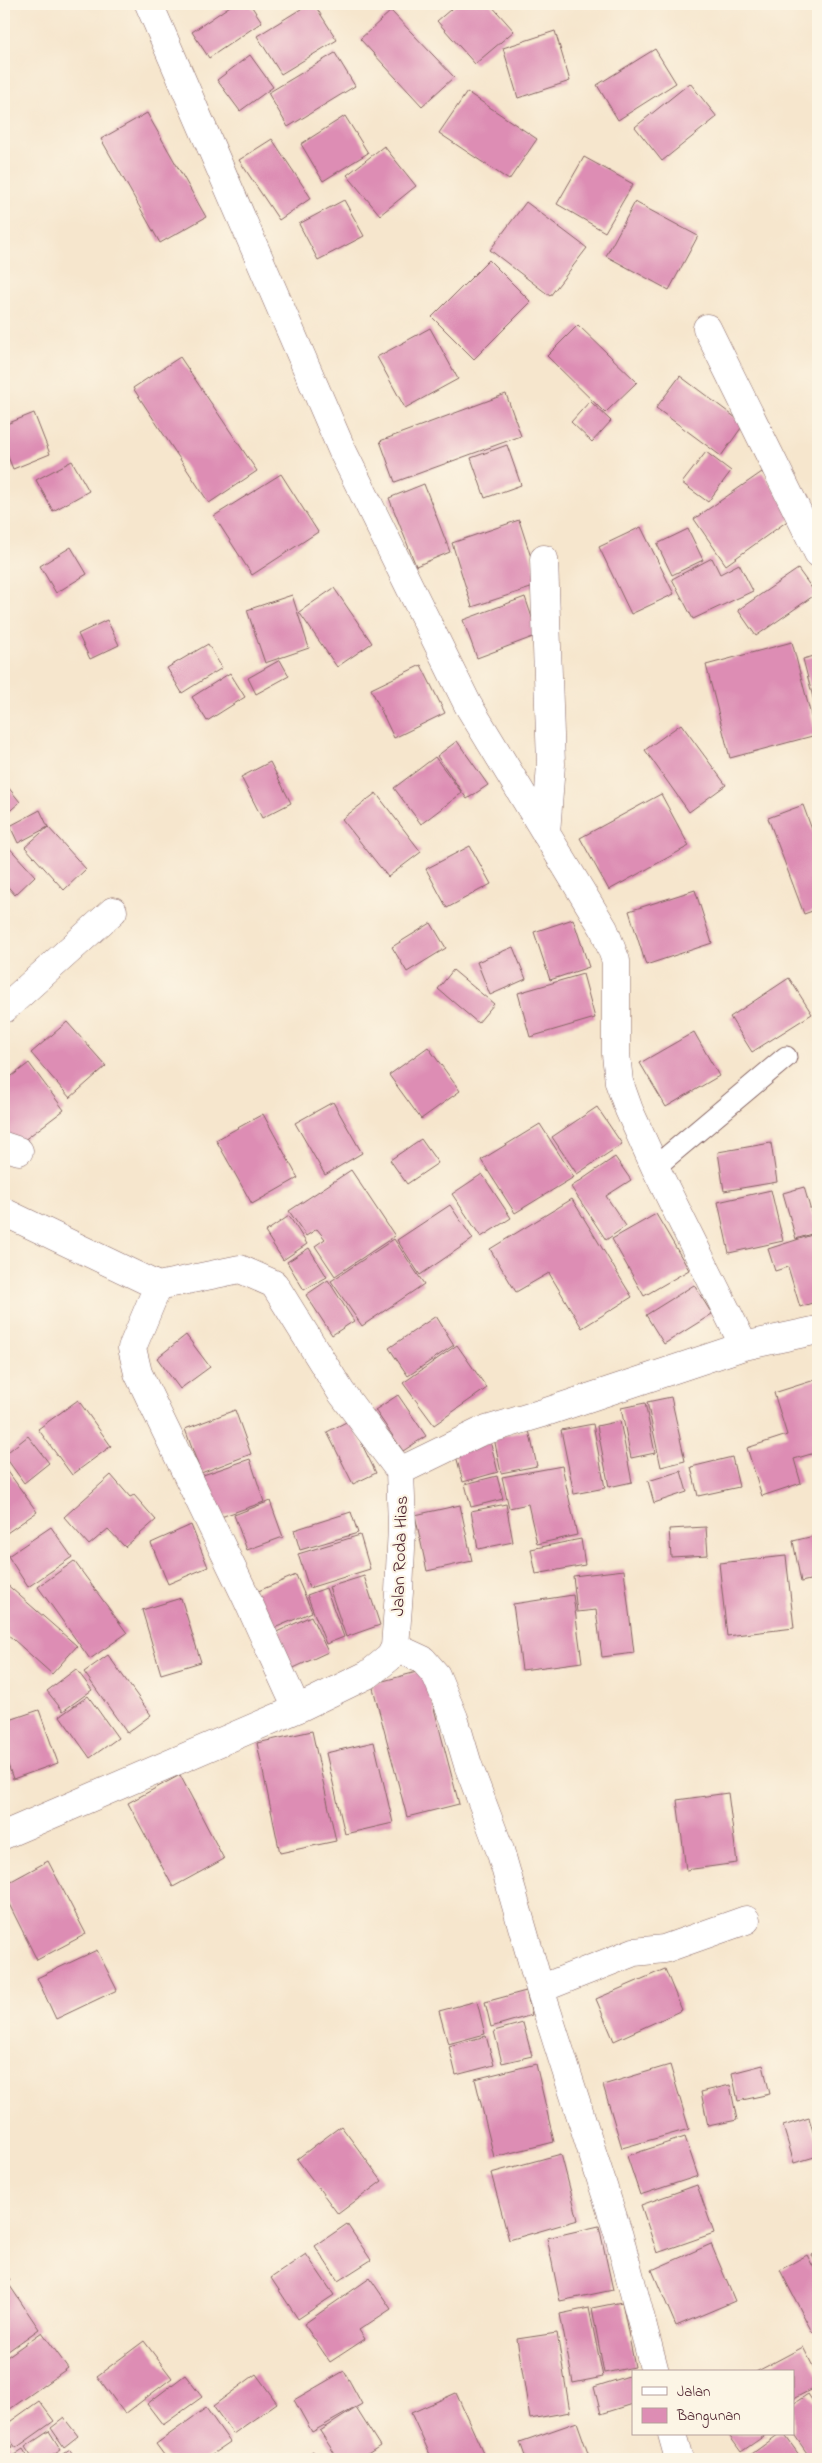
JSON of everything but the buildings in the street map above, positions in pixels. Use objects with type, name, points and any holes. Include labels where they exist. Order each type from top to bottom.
[{"type":"street","points":[[149,4],[342,450],[468,705],[604,929],[616,961],[616,1054],[619,1082],[629,1110],[655,1167],[744,1346]]},
{"type":"street","points":[[707,328],[818,553]]},
{"type":"street","points":[[544,559],[551,764],[546,834]]},
{"type":"street","points":[[4,1009],[113,912]]},
{"type":"street","points":[[4,1212],[158,1286],[240,1269],[274,1284],[341,1392],[400,1471]]},
{"type":"street","points":[[158,1286],[132,1348],[138,1373],[246,1596],[297,1709]]},
{"type":"street","name":"Jalan Roda Hias","points":[[396,1647],[402,1526],[400,1471],[480,1432],[744,1346],[818,1330]]},
{"type":"street","points":[[4,1835],[297,1709],[369,1674],[390,1657],[396,1647],[423,1660],[436,1676],[454,1718],[468,1766],[500,1850],[540,1989],[619,2236],[653,2370]]},
{"type":"street","points":[[540,1989],[634,1952],[664,1949],[746,1920]]},
{"type":"street","points":[[673,2436],[679,2459]]},
{"type":"lane","points":[[655,1167],[786,1057]]}]
